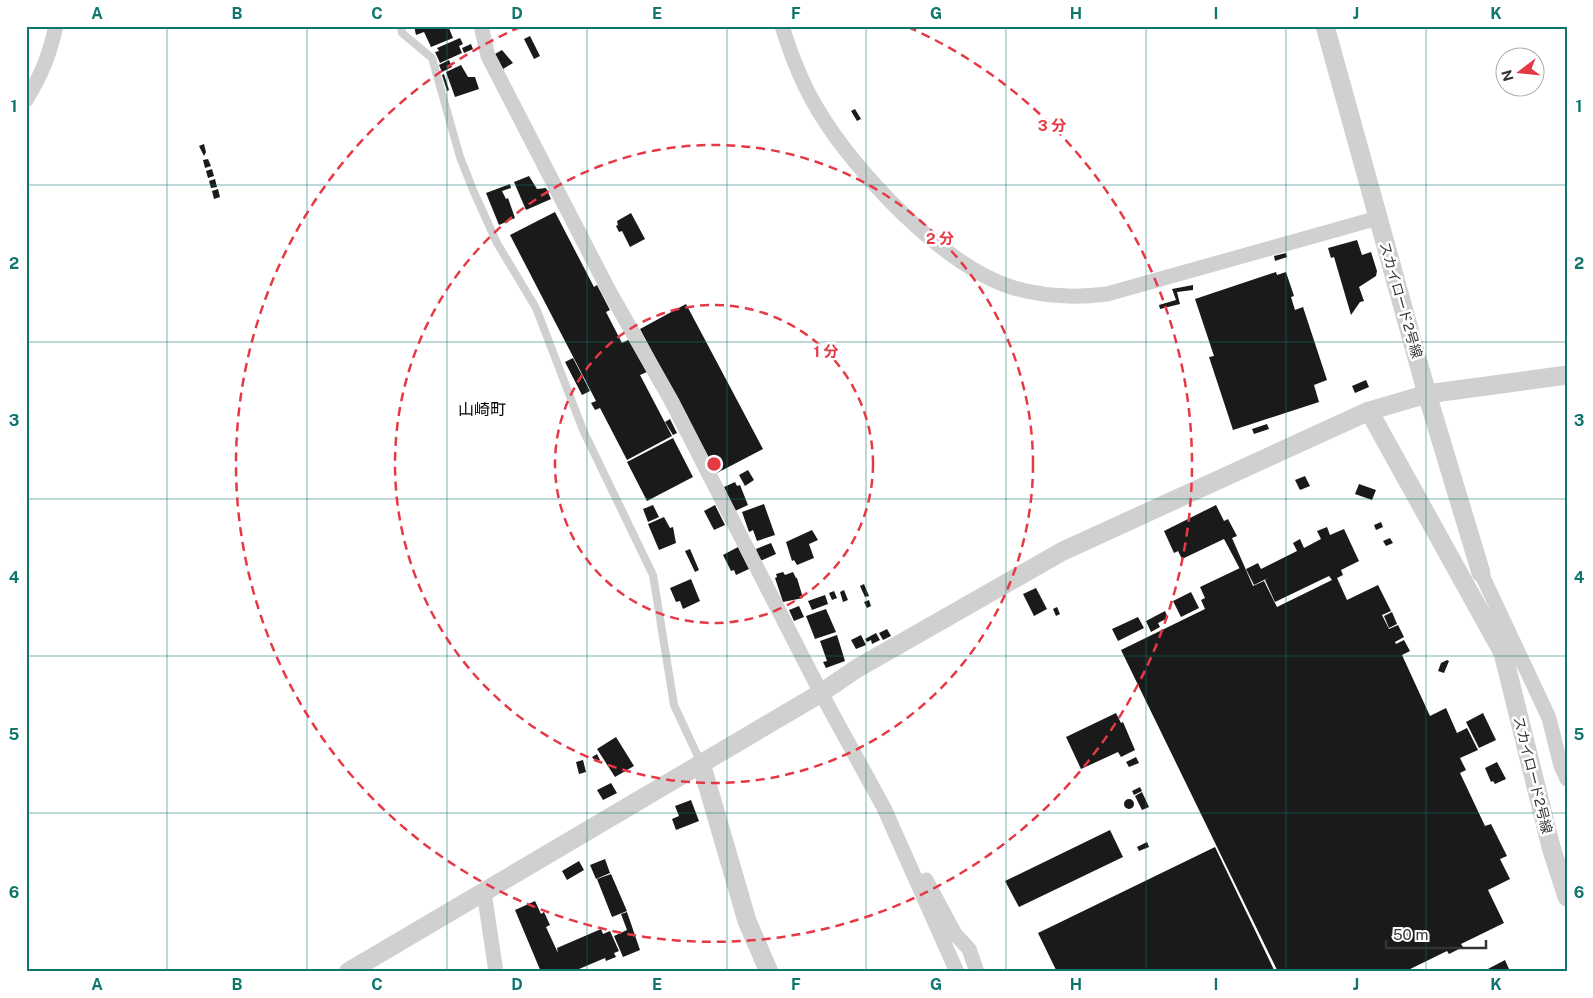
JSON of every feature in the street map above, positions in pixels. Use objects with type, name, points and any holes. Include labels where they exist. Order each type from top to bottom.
[{"type":"street","points":[[26,100],[49,57],[56,26]]},
{"type":"street","points":[[481,26],[488,56],[608,289],[672,402],[821,693],[892,825],[957,972]]},
{"type":"street","points":[[782,26],[792,60],[818,110],[849,152],[899,211],[953,256],[990,278],[1013,288],[1050,296],[1078,298],[1107,294],[1378,218]]},
{"type":"street","name":"スカイロード2号線","points":[[1325,26],[1427,394],[1481,573]]},
{"type":"street","points":[[348,972],[821,693],[856,669],[1063,551],[1369,411],[1427,394],[1567,375]]},
{"type":"street","name":"スカイロード2号線","points":[[1369,411],[1503,653],[1551,847],[1567,897]]},
{"type":"street","points":[[1481,573],[1549,718],[1561,766],[1567,779]]},
{"type":"street","points":[[701,763],[747,921],[769,972]]},
{"type":"street","points":[[892,825],[910,850],[955,934],[969,949],[978,972]]},
{"type":"street","points":[[484,892],[496,972]]},
{"type":"lane","points":[[401,26],[402,33],[432,58],[460,157],[473,190],[497,243],[536,308],[583,430],[652,575],[674,705],[701,763]]},
{"type":"building","points":[[414,26],[448,26],[453,38],[431,47],[424,32],[416,35]]},
{"type":"building","points":[[530,36],[540,56],[534,59],[524,39]]},
{"type":"building","points":[[460,38],[463,44],[459,46],[462,53],[440,63],[435,52],[439,51],[437,48]]},
{"type":"building","points":[[471,44],[473,49],[464,53],[462,48]]},
{"type":"building","points":[[502,50],[513,63],[503,69],[495,54]]},
{"type":"building","points":[[449,60],[452,67],[442,72],[439,65]]},
{"type":"building","points":[[461,65],[468,77],[475,77],[479,89],[455,97],[446,72]]},
{"type":"building","points":[[444,74],[449,90],[447,91],[442,75]]},
{"type":"building","points":[[855,109],[861,119],[857,121],[851,111]]},
{"type":"building","points":[[204,144],[206,152],[204,156],[199,146]]},
{"type":"building","points":[[208,159],[211,166],[205,168],[203,160]]},
{"type":"building","points":[[212,169],[214,176],[208,178],[206,171]]},
{"type":"building","points":[[529,176],[537,189],[546,188],[551,199],[526,210],[514,182]]},
{"type":"building","points":[[215,179],[217,187],[211,188],[209,181]]},
{"type":"building","points":[[510,184],[511,188],[502,191],[506,199],[508,198],[515,218],[499,225],[486,193]]},
{"type":"building","points":[[218,189],[220,197],[214,199],[212,191]]},
{"type":"building","points":[[555,212],[594,287],[597,285],[610,310],[606,312],[622,343],[630,339],[647,372],[640,375],[672,436],[627,460],[600,408],[595,410],[591,403],[596,401],[510,235]]},
{"type":"building","points":[[631,213],[645,239],[630,247],[622,231],[619,232],[616,226],[618,225],[617,221]]},
{"type":"building","points":[[1357,240],[1362,255],[1371,252],[1377,271],[1376,276],[1359,287],[1364,301],[1360,302],[1351,315],[1334,257],[1331,258],[1328,248]]},
{"type":"building","points":[[1286,253],[1287,257],[1275,261],[1274,256]]},
{"type":"building","points":[[1276,272],[1277,275],[1286,272],[1294,296],[1291,297],[1295,310],[1303,307],[1327,380],[1314,385],[1319,402],[1233,430],[1209,357],[1214,356],[1195,299]]},
{"type":"building","points":[[1193,285],[1193,290],[1177,292],[1180,304],[1160,309],[1159,305],[1176,300],[1172,289]]},
{"type":"building","points":[[686,304],[763,449],[717,473],[640,329]]},
{"type":"building","points":[[573,358],[590,391],[582,395],[565,362]]},
{"type":"building","points":[[1366,380],[1369,387],[1355,393],[1352,386]]},
{"type":"building","points":[[670,419],[677,433],[673,435],[665,422]]},
{"type":"building","points":[[1267,424],[1269,429],[1254,434],[1252,429]]},
{"type":"building","points":[[673,438],[693,477],[647,501],[627,462]]},
{"type":"building","points":[[748,470],[754,480],[745,486],[739,475]]},
{"type":"building","points":[[1305,476],[1310,486],[1300,490],[1295,480]]},
{"type":"building","points":[[735,482],[737,486],[740,485],[748,505],[735,511],[724,487]]},
{"type":"building","points":[[1359,484],[1376,490],[1372,500],[1355,494]]},
{"type":"building","points":[[764,504],[775,535],[757,541],[753,530],[749,532],[742,512]]},
{"type":"building","points":[[653,505],[659,517],[648,522],[643,509]]},
{"type":"building","points":[[715,505],[725,525],[714,530],[704,511]]},
{"type":"building","points":[[1216,505],[1224,521],[1228,519],[1237,536],[1232,538],[1253,586],[1264,581],[1277,607],[1332,580],[1329,576],[1275,602],[1265,580],[1268,578],[1254,585],[1246,569],[1258,563],[1261,569],[1297,551],[1293,543],[1300,539],[1304,548],[1321,539],[1317,531],[1327,527],[1330,535],[1344,529],[1359,561],[1341,570],[1343,575],[1337,578],[1347,600],[1378,585],[1391,611],[1382,615],[1389,629],[1398,625],[1404,637],[1395,642],[1396,644],[1404,640],[1410,651],[1402,655],[1430,716],[1446,708],[1457,733],[1467,728],[1478,750],[1460,758],[1466,770],[1460,773],[1485,826],[1491,824],[1507,856],[1500,859],[1510,879],[1488,890],[1504,923],[1461,944],[1463,947],[1449,954],[1447,951],[1404,972],[1278,972],[1121,650],[1205,609],[1201,600],[1205,598],[1200,587],[1240,568],[1224,539],[1182,559],[1178,551],[1174,553],[1164,531]]},
{"type":"building","points":[[664,517],[670,528],[673,527],[676,543],[659,550],[648,524]]},
{"type":"building","points":[[1381,522],[1383,527],[1376,530],[1374,525]]},
{"type":"building","points":[[812,530],[818,540],[809,544],[814,558],[797,565],[794,560],[792,561],[786,542]]},
{"type":"building","points":[[1390,538],[1393,543],[1386,546],[1383,541]]},
{"type":"building","points":[[771,543],[776,554],[760,561],[756,549]]},
{"type":"building","points":[[738,547],[749,569],[736,575],[734,570],[731,571],[723,555]]},
{"type":"building","points":[[690,549],[699,570],[695,572],[685,551]]},
{"type":"building","points":[[783,572],[785,575],[793,572],[797,578],[803,598],[783,602],[775,578],[777,577],[776,574]]},
{"type":"building","points":[[691,579],[700,601],[683,609],[680,601],[676,602],[670,588]]},
{"type":"building","points":[[864,584],[869,596],[865,597],[860,586]]},
{"type":"building","points":[[1036,588],[1047,609],[1034,616],[1023,594]]},
{"type":"building","points":[[844,590],[848,600],[843,602],[840,592]]},
{"type":"building","points":[[834,591],[837,598],[832,600],[829,593]]},
{"type":"building","points":[[1191,592],[1199,608],[1181,617],[1173,601]]},
{"type":"building","points":[[825,595],[828,604],[812,610],[808,601]]},
{"type":"building","points":[[869,600],[871,606],[867,608],[864,602]]},
{"type":"building","points":[[799,606],[804,617],[794,621],[789,610]]},
{"type":"building","points":[[1057,607],[1060,614],[1056,616],[1053,609]]},
{"type":"building","points":[[826,609],[836,632],[815,639],[806,616]]},
{"type":"building","points":[[1165,611],[1168,618],[1158,623],[1160,627],[1151,632],[1146,621]]},
{"type":"building","points":[[1392,612],[1397,624],[1389,628],[1384,616]]},
{"type":"building","points":[[1138,617],[1144,628],[1118,641],[1112,629]]},
{"type":"building","points":[[887,629],[891,636],[883,640],[879,633]]},
{"type":"building","points":[[876,633],[880,640],[872,644],[871,640],[867,642],[865,639]]},
{"type":"building","points":[[837,635],[845,661],[826,668],[823,662],[827,661],[820,641]]},
{"type":"building","points":[[861,635],[866,645],[856,649],[851,640]]},
{"type":"building","points":[[1449,661],[1444,673],[1438,671],[1441,663]]},
{"type":"building","points":[[1116,713],[1121,723],[1123,722],[1135,750],[1121,757],[1118,752],[1081,769],[1066,737]]},
{"type":"building","points":[[1483,713],[1496,740],[1479,748],[1466,722]]},
{"type":"building","points":[[616,737],[634,766],[615,777],[597,749]]},
{"type":"building","points":[[597,754],[600,760],[596,762],[592,757]]},
{"type":"building","points":[[1136,757],[1139,763],[1129,767],[1126,762]]},
{"type":"building","points":[[583,760],[586,772],[579,774],[576,762]]},
{"type":"building","points":[[1497,762],[1506,779],[1495,784],[1493,781],[1491,782],[1485,768]]},
{"type":"building","points":[[611,783],[617,793],[603,800],[597,790]]},
{"type":"building","points":[[1140,787],[1142,791],[1134,795],[1132,791]]},
{"type":"building","points":[[1142,792],[1149,807],[1142,810],[1135,796]]},
{"type":"building","points":[[1127,799],[1131,799],[1134,804],[1133,808],[1127,809],[1124,806],[1124,802]]},
{"type":"building","points":[[691,800],[699,821],[676,830],[672,819],[679,816],[675,806]]},
{"type":"building","points":[[1110,830],[1123,857],[1019,907],[1005,881]]},
{"type":"building","points":[[1147,842],[1149,847],[1139,851],[1137,847]]},
{"type":"building","points":[[1215,847],[1275,972],[1057,972],[1038,933]]},
{"type":"building","points":[[605,859],[610,873],[596,879],[590,865]]},
{"type":"building","points":[[579,861],[584,870],[567,880],[562,871]]},
{"type":"building","points":[[611,874],[627,911],[612,917],[597,879]]},
{"type":"building","points":[[535,901],[541,914],[544,912],[550,925],[546,927],[558,953],[557,948],[601,929],[603,934],[610,931],[619,951],[614,953],[616,957],[606,961],[605,958],[572,972],[541,972],[515,910]]},
{"type":"building","points":[[627,912],[640,950],[623,957],[614,936],[627,930],[621,914]]},
{"type":"building","points":[[1505,960],[1509,969],[1506,972],[1487,972],[1486,970]]},
{"type":"district","name":"山崎町","points":[[482,409]]}]
